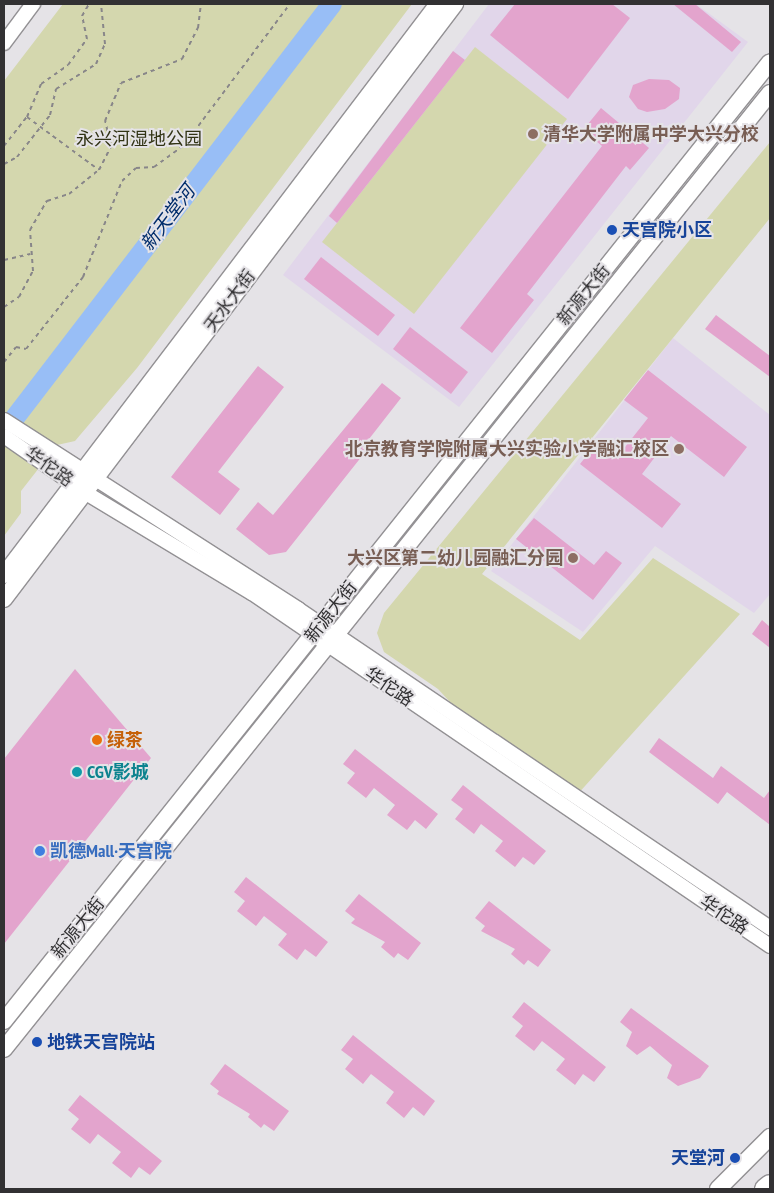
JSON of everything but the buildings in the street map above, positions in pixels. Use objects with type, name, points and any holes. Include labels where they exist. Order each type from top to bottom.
[{"type":"highway","points":[[765,1189],[770,1185]]},
{"type":"main road","name":"天水大街","points":[[4,599],[84,483],[438,4]]},
{"type":"main road","name":"天水大街","points":[[4,574],[84,483],[456,4]]},
{"type":"main road","name":"新源大街","points":[[4,1049],[323,635],[770,62]]},
{"type":"main road","name":"新源大街","points":[[4,1021],[770,93]]},
{"type":"main road","points":[[718,1189],[770,1137]]},
{"type":"street","points":[[4,43],[33,4]]},
{"type":"street","name":"华佗路","points":[[4,420],[41,454]]},
{"type":"street","name":"华佗路","points":[[4,436],[41,454],[323,635],[770,928]]},
{"type":"street","name":"华佗路","points":[[323,635],[770,946]]},
{"type":"path","points":[[4,146],[26,117],[41,84],[68,65],[86,39],[82,16],[89,4]]},
{"type":"path","points":[[4,164],[17,157],[50,115],[56,89],[96,64],[105,44],[101,4]]},
{"type":"path","points":[[4,307],[19,297],[33,271],[30,254],[30,230],[47,201],[69,194],[99,170],[111,146],[105,121],[121,83],[182,59],[198,28],[201,4]]},
{"type":"path","points":[[4,362],[16,347],[26,349],[59,314],[83,277],[122,181],[136,168],[154,168],[184,145],[290,4]]},
{"type":"path","points":[[26,117],[99,170]]},
{"type":"path","points":[[4,260],[30,254]]},
{"type":"shaded area","name":"清华大学附属中学大兴分校","points":[[489,4],[696,4],[748,42],[459,407],[283,275]]},
{"type":"shaded area","name":"北京教育学院附属大兴实验小学融汇校区","points":[[673,338],[770,415],[770,594],[754,613],[655,546],[583,632],[491,571]]},
{"type":"green space","name":"永兴河湿地公园","points":[[63,4],[412,4],[137,368],[75,441],[57,445],[21,491],[21,513],[4,536],[4,81]]},
{"type":"green space","points":[[475,47],[567,119],[414,314],[322,242]]},
{"type":"green space","points":[[770,142],[770,218],[482,574],[580,640],[653,558],[740,614],[576,796],[476,730],[438,689],[384,652],[377,633],[384,613]]},
{"type":"waterway","name":"新天堂河","points":[[4,432],[332,4]]},
{"type":"place","name":"清华大学附属中学大兴分校","points":[[533,134]]},
{"type":"place","name":"天宫院小区","points":[[612,230]]},
{"type":"place","name":"北京教育学院附属大兴实验小学融汇校区","points":[[679,449]]},
{"type":"place","name":"大兴区第二幼儿园融汇分园","points":[[573,558]]},
{"type":"place","name":"绿茶","points":[[97,740]]},
{"type":"place","name":"CGV影城","points":[[77,772]]},
{"type":"place","name":"凯德Mall·天宫院","points":[[40,851]]},
{"type":"place","name":"地铁天宫院站","points":[[37,1042]]},
{"type":"place","name":"天堂河","points":[[735,1158]]}]
